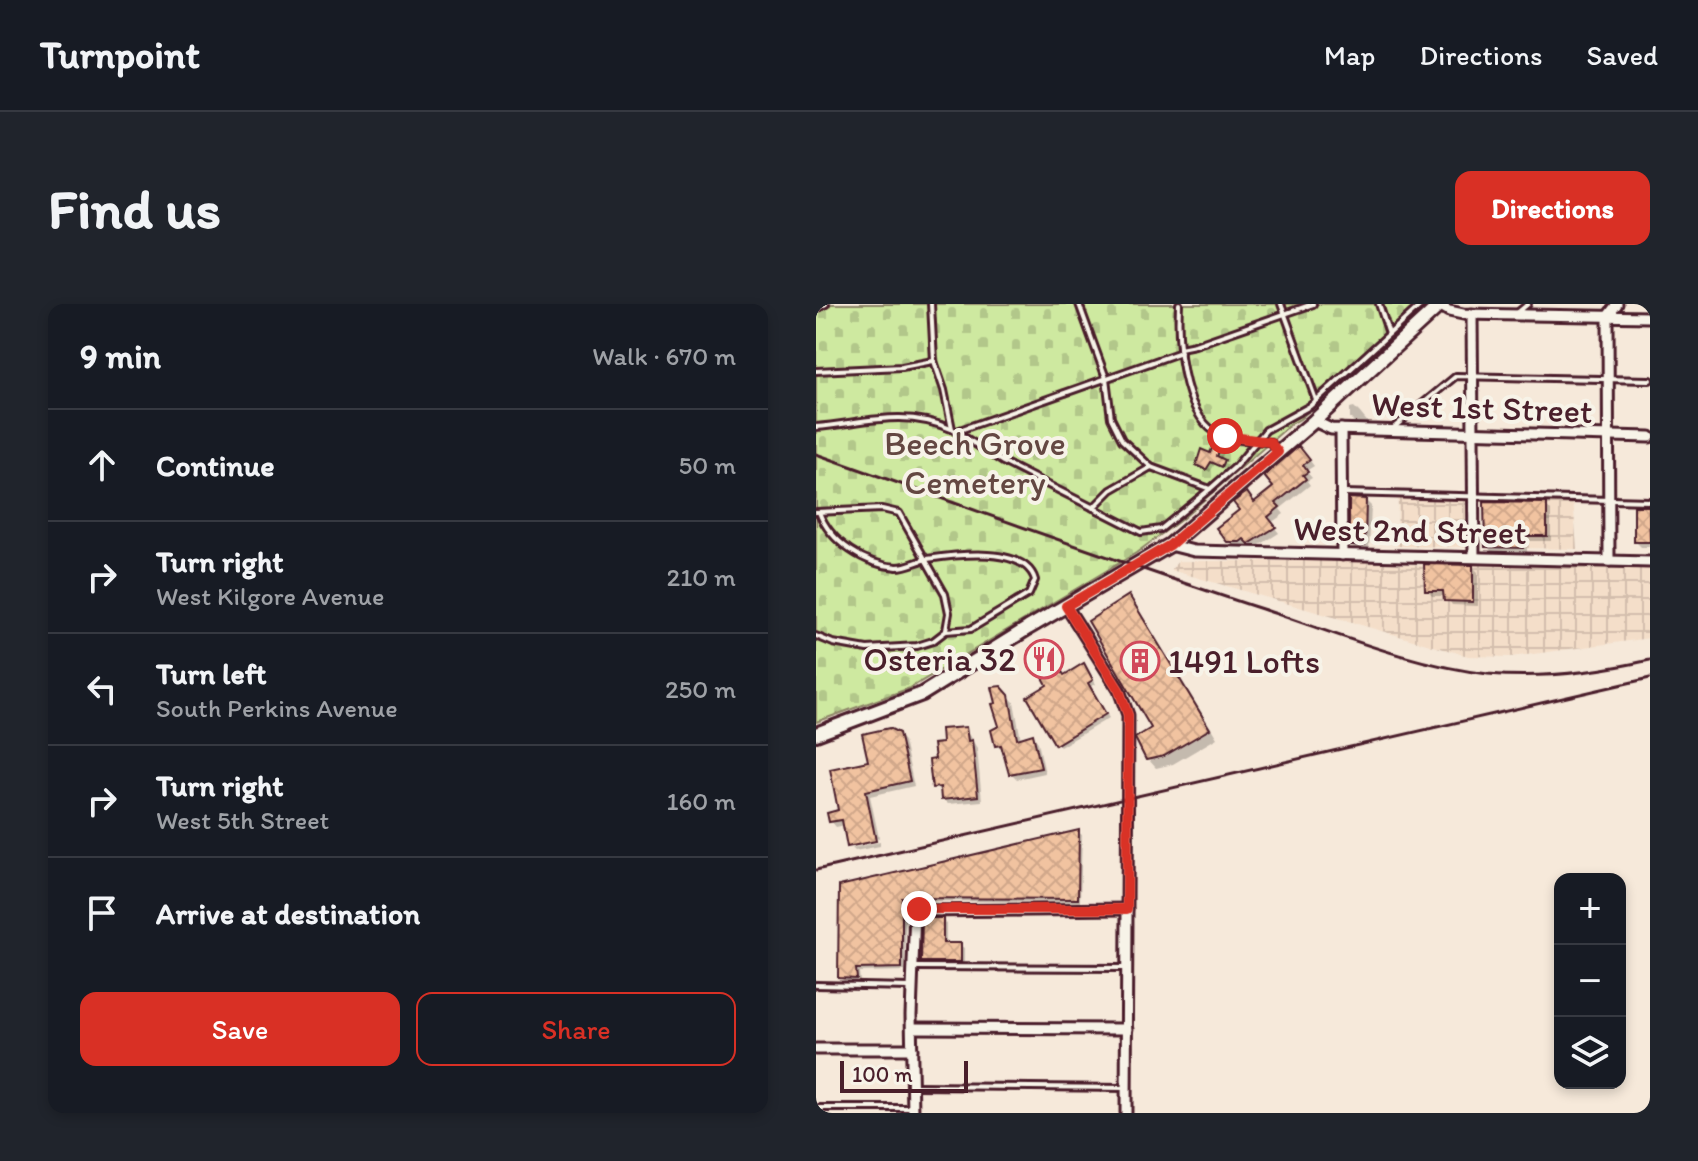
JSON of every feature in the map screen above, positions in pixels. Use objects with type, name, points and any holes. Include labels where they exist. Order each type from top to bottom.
[{"type":"main road","points":[[816,734],[922,694],[1170,545],[1314,421],[1440,305]]},
{"type":"street","points":[[1609,561],[1608,316],[1617,304]]},
{"type":"street","points":[[1440,305],[1449,311],[1472,314],[1650,317]]},
{"type":"street","points":[[1472,314],[1474,557]]},
{"type":"street","name":"West 1st Street","points":[[1314,421],[1326,428],[1341,429],[1650,437]]},
{"type":"street","points":[[1341,429],[1342,555]]},
{"type":"street","name":"West 2nd Street","points":[[1170,545],[1194,551],[1650,562]]},
{"type":"street","points":[[1066,606],[1119,690],[1128,715],[1126,1113]]},
{"type":"street","points":[[913,1110],[913,914],[919,909],[1127,909]]},
{"type":"street","points":[[912,1028],[1127,1029]]},
{"type":"street","points":[[816,1049],[912,1049]]},
{"type":"lane","points":[[816,309],[826,304]]},
{"type":"lane","points":[[931,304],[934,361],[953,431]]},
{"type":"lane","points":[[1079,304],[1106,378],[1108,408],[1114,427],[1132,451],[1151,467],[1210,489]]},
{"type":"lane","points":[[1179,304],[1180,350],[1192,401],[1207,425],[1219,434],[1270,442],[1278,452]]},
{"type":"lane","points":[[1281,304],[1316,400]]},
{"type":"lane","points":[[953,431],[1313,304]]},
{"type":"lane","points":[[1379,304],[1389,334]]},
{"type":"lane","points":[[816,427],[887,418],[927,421],[953,431],[1003,462],[1135,530],[1152,532],[1168,524],[1235,467],[1273,424],[1295,416],[1316,400],[1422,304]]},
{"type":"lane","points":[[1516,314],[1528,304]]},
{"type":"lane","points":[[816,371],[902,367],[934,361]]},
{"type":"lane","points":[[1390,431],[1456,376],[1650,380]]},
{"type":"lane","points":[[1093,508],[1111,490],[1151,467]]},
{"type":"lane","points":[[1342,492],[1650,501]]},
{"type":"lane","points":[[816,636],[858,647],[906,649],[933,641],[946,631],[971,629],[1033,591],[1034,575],[1025,565],[1000,555],[923,560],[901,567],[864,556],[834,539],[818,512],[882,509],[899,513],[923,560],[945,594],[949,613],[946,631]]},
{"type":"lane","points":[[912,967],[1127,968]]},
{"type":"lane","points":[[816,985],[912,988]]},
{"type":"lane","points":[[912,1086],[1126,1088]]},
{"type":"lane","points":[[816,1108],[913,1110]]},
{"type":"shaded area","points":[[1398,494],[1466,496],[1466,547],[1397,546]]},
{"type":"shaded area","points":[[1547,498],[1573,499],[1577,549],[1523,548],[1523,536],[1547,536]]},
{"type":"shaded area","points":[[1178,561],[1345,561],[1424,565],[1425,591],[1443,591],[1445,601],[1473,602],[1473,564],[1650,568],[1650,638],[1511,657],[1468,656],[1171,570]]},
{"type":"green space","name":"Beech Grove Cemetery","points":[[816,304],[1425,304],[1300,419],[1182,519],[1136,553],[910,688],[816,722]]},
{"type":"building","points":[[1214,444],[1221,448],[1217,456],[1225,460],[1222,467],[1211,462],[1206,470],[1196,465],[1201,449],[1210,453]]},
{"type":"building","points":[[1299,446],[1310,460],[1303,465],[1308,472],[1303,475],[1306,479],[1276,503],[1280,507],[1268,517],[1276,527],[1249,544],[1244,539],[1227,542],[1216,528],[1239,510],[1233,502],[1247,492],[1254,502],[1273,487],[1264,476]]},
{"type":"building","points":[[1349,498],[1366,499],[1365,545],[1349,545]]},
{"type":"building","points":[[1484,502],[1547,503],[1547,536],[1523,536],[1523,548],[1485,547]]},
{"type":"building","points":[[1634,506],[1649,506],[1650,542],[1634,542]]},
{"type":"building","points":[[1424,564],[1473,565],[1473,602],[1444,601],[1443,591],[1425,591]]},
{"type":"building","name":"1491 Lofts","points":[[1129,595],[1210,729],[1164,756],[1146,760],[1135,738],[1151,728],[1088,621]]},
{"type":"building","points":[[1045,643],[1064,675],[1084,663],[1093,680],[1088,683],[1106,714],[1055,745],[1027,697],[1047,685],[1029,651]]},
{"type":"building","points":[[1001,686],[1009,695],[1017,739],[1033,734],[1041,768],[1009,774],[1001,745],[995,746],[991,730],[999,726],[992,704],[996,703],[992,687]]},
{"type":"building","points":[[966,727],[968,741],[972,740],[978,796],[941,800],[940,787],[932,788],[929,760],[935,759],[933,744],[942,743],[941,729]]},
{"type":"building","points":[[889,728],[899,733],[910,781],[866,791],[876,841],[847,847],[842,820],[829,822],[827,813],[838,810],[830,769],[868,761],[862,734]]},
{"type":"building","points":[[1079,830],[1078,899],[902,898],[902,968],[856,969],[857,979],[838,978],[839,886]]},
{"type":"building","points":[[922,918],[943,918],[943,943],[961,943],[961,962],[921,962]]},
{"type":"railway","points":[[816,454],[1150,571],[1430,663],[1488,674],[1529,676],[1590,671],[1650,660]]},
{"type":"railway","points":[[816,870],[1650,678]]},
{"type":"place","name":"Osteria 32","points":[[1044,659]]},
{"type":"place","name":"1491 Lofts","points":[[1140,661]]},
{"type":"route","points":[[919,909],[1127,909],[1126,703],[1066,606],[1170,545],[1278,452],[1270,442],[1225,436]]}]
